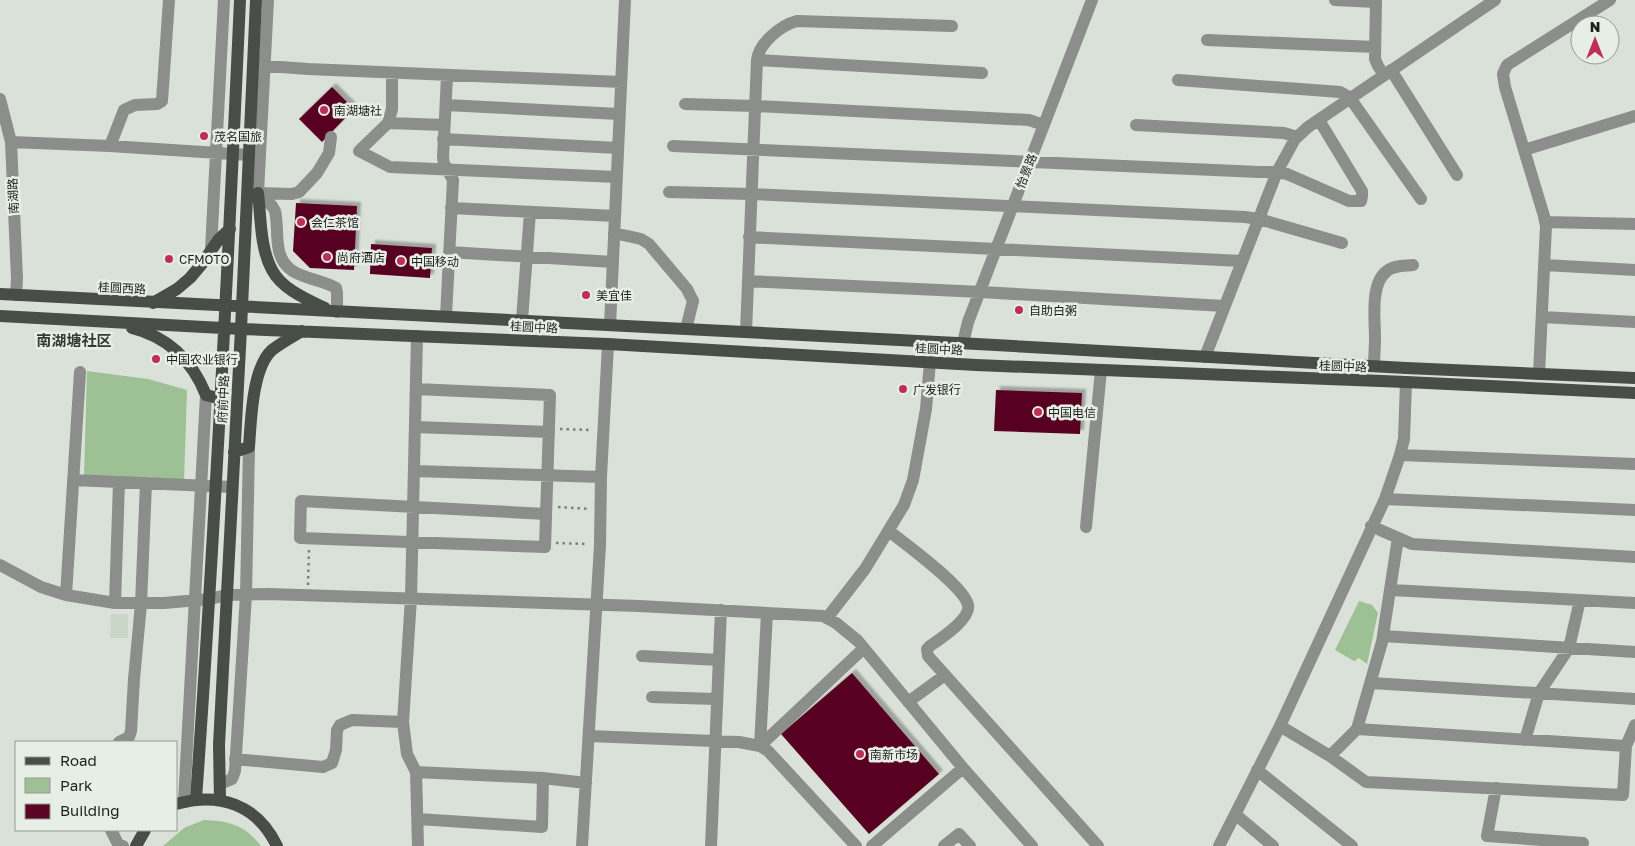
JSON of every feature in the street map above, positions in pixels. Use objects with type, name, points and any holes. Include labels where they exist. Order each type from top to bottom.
[{"type":"main road","name":"府前中路","points":[[186,802],[210,599],[240,0]]},
{"type":"main road","name":"府前中路","points":[[220,800],[219,745],[226,595],[242,308],[253,193],[249,155],[256,135],[259,66],[256,0]]},
{"type":"main road","points":[[253,193],[266,256],[272,271],[283,284],[302,297],[334,312]]},
{"type":"main road","points":[[152,303],[177,289],[190,278],[211,249],[230,229]]},
{"type":"main road","name":"桂圆西路","points":[[0,294],[242,308]]},
{"type":"main road","name":"桂圆中路","points":[[242,308],[446,316],[1406,368],[1635,378]]},
{"type":"main road","points":[[0,316],[241,329]]},
{"type":"main road","points":[[110,322],[161,338],[184,359],[206,395],[221,399]]},
{"type":"main road","points":[[608,344],[610,325]]},
{"type":"main road","name":"桂圆中路","points":[[241,329],[608,344],[930,362],[1635,393]]},
{"type":"main road","points":[[234,452],[249,447],[256,381],[263,364],[271,351],[302,332]]},
{"type":"main road","points":[[959,363],[963,343]]},
{"type":"main road","points":[[1406,368],[1406,382]]},
{"type":"main road","points":[[186,802],[220,800],[240,806],[255,816],[268,829],[277,846]]},
{"type":"main road","points":[[136,846],[144,831]]},
{"type":"street","points":[[110,146],[124,110],[135,105],[157,104],[162,101],[169,0]]},
{"type":"street","points":[[211,249],[224,0]]},
{"type":"street","points":[[268,0],[259,66],[447,76],[621,82]]},
{"type":"street","points":[[610,325],[624,0]]},
{"type":"street","name":"怡景路","points":[[963,343],[968,322],[981,292],[1012,205],[1031,162],[1092,0]]},
{"type":"street","points":[[1335,0],[1376,1],[1375,59],[1378,66],[1387,73],[1457,175]]},
{"type":"street","points":[[1205,357],[1277,172],[1297,137],[1350,98],[1495,0]]},
{"type":"street","points":[[1539,374],[1545,222],[1505,87],[1503,74],[1505,67],[1610,0]]},
{"type":"street","points":[[746,332],[757,60],[759,52],[771,37],[784,27],[798,21],[952,26]]},
{"type":"street","points":[[1207,40],[1375,47]]},
{"type":"street","points":[[757,60],[982,72]]},
{"type":"street","points":[[392,73],[392,109],[388,123],[359,151],[390,167],[617,177]]},
{"type":"street","points":[[446,316],[453,180],[444,164],[443,158],[447,76]]},
{"type":"street","points":[[1178,80],[1340,92],[1350,98],[1421,199]]},
{"type":"street","name":"南湖路","points":[[0,99],[10,142],[17,278],[16,295]]},
{"type":"street","points":[[685,104],[1029,120],[1044,125]]},
{"type":"street","points":[[446,105],[619,114]]},
{"type":"street","points":[[1524,150],[1635,116]]},
{"type":"street","points":[[673,146],[1277,172],[1288,174],[1350,201],[1361,201],[1362,191],[1319,120]]},
{"type":"street","points":[[388,123],[444,125]]},
{"type":"street","points":[[1136,125],[1284,133],[1297,137]]},
{"type":"street","points":[[253,193],[256,135]]},
{"type":"street","points":[[253,193],[292,194],[298,192],[317,174],[328,153],[331,137]]},
{"type":"street","points":[[443,139],[618,148]]},
{"type":"street","points":[[10,142],[249,155]]},
{"type":"street","points":[[669,192],[1012,205],[1258,219],[1342,243]]},
{"type":"street","points":[[253,193],[272,206],[275,211],[279,253],[282,260],[298,274],[336,288],[338,293],[334,312]]},
{"type":"street","points":[[451,208],[615,216]]},
{"type":"street","points":[[522,320],[530,212]]},
{"type":"street","points":[[1545,222],[1635,224]]},
{"type":"street","points":[[614,233],[634,236],[649,244],[687,289],[693,301],[686,329]]},
{"type":"street","points":[[750,237],[1242,261]]},
{"type":"street","points":[[449,252],[612,262]]},
{"type":"street","points":[[1374,366],[1374,315],[1376,291],[1380,278],[1387,270],[1414,265]]},
{"type":"street","points":[[1544,266],[1635,270]]},
{"type":"street","points":[[748,281],[1224,306]]},
{"type":"street","points":[[1542,317],[1635,322]]},
{"type":"street","points":[[417,336],[411,598],[403,722],[407,754],[416,772],[418,846]]},
{"type":"street","points":[[582,846],[600,545],[601,477],[608,344]]},
{"type":"street","points":[[828,618],[865,569],[904,505],[912,480],[926,408],[930,362]]},
{"type":"street","points":[[1086,527],[1100,370]]},
{"type":"street","points":[[66,595],[80,372]]},
{"type":"street","points":[[1219,846],[1280,726],[1371,526],[1385,500],[1404,439],[1406,382]]},
{"type":"street","points":[[416,389],[550,395],[545,547],[300,538],[301,501],[546,510]]},
{"type":"street","points":[[186,802],[194,601],[206,395]]},
{"type":"street","points":[[415,427],[549,430]]},
{"type":"street","points":[[220,784],[232,779],[235,759],[246,594],[249,447]]},
{"type":"street","points":[[1400,455],[1635,464]]},
{"type":"street","points":[[414,471],[601,477]]},
{"type":"street","points":[[73,480],[232,487]]},
{"type":"street","points":[[115,604],[120,482]]},
{"type":"street","points":[[121,741],[129,737],[131,731],[146,483]]},
{"type":"street","points":[[1385,500],[1635,510]]},
{"type":"street","points":[[1371,526],[1412,544],[1635,557]]},
{"type":"street","points":[[889,531],[933,566],[962,594],[969,606],[967,614],[959,624],[927,649],[928,656],[1098,846]]},
{"type":"street","points":[[1330,756],[1357,729],[1383,636],[1398,538]]},
{"type":"street","points":[[0,565],[41,587],[66,595],[115,604],[194,601],[226,595],[246,594],[411,598],[817,615],[836,622],[864,648],[962,768],[1032,846]]},
{"type":"street","points":[[1391,590],[1635,603]]},
{"type":"street","points":[[1525,740],[1539,693],[1570,648],[1580,600]]},
{"type":"street","points":[[711,846],[721,610]]},
{"type":"street","points":[[760,746],[767,613]]},
{"type":"street","points":[[1383,636],[1635,652]]},
{"type":"street","points":[[760,746],[864,648]]},
{"type":"street","points":[[642,656],[719,660]]},
{"type":"street","points":[[908,702],[945,675]]},
{"type":"street","points":[[1370,683],[1635,699]]},
{"type":"street","points":[[652,697],[716,699]]},
{"type":"street","points":[[235,759],[323,767],[332,763],[336,750],[338,730],[344,722],[352,720],[403,722]]},
{"type":"street","points":[[1280,726],[1330,756],[1366,782],[1623,795],[1626,746],[1635,725]]},
{"type":"street","points":[[1357,729],[1626,746]]},
{"type":"street","points":[[589,736],[751,743],[760,746],[768,751],[856,846]]},
{"type":"street","points":[[872,846],[962,768]]},
{"type":"street","points":[[1257,770],[1352,846]]},
{"type":"street","points":[[416,772],[544,778],[586,783]]},
{"type":"street","points":[[418,819],[542,827],[544,778]]},
{"type":"street","points":[[1496,788],[1487,836],[1583,843]]},
{"type":"street","points":[[1235,814],[1273,846]]},
{"type":"street","points":[[112,831],[118,844],[123,846]]},
{"type":"street","points":[[944,846],[959,834],[970,846]]},
{"type":"path","points":[[549,430],[603,430]]},
{"type":"path","points":[[546,510],[601,509]]},
{"type":"path","points":[[309,538],[309,595]]},
{"type":"path","points":[[545,542],[600,545]]},
{"type":"shaded area","points":[[111,614],[128,614],[128,638],[110,638]]},
{"type":"green space","points":[[87,371],[148,379],[187,390],[184,481],[84,476]]},
{"type":"green space","points":[[1359,601],[1372,605],[1378,613],[1367,664],[1359,658],[1354,661],[1335,650]]},
{"type":"green space","points":[[204,820],[229,823],[243,829],[261,846],[163,846],[184,828]]},
{"type":"building","points":[[332,87],[354,109],[322,142],[299,119]]},
{"type":"building","points":[[296,203],[357,206],[354,270],[310,268],[293,251]]},
{"type":"building","name":"中国移动","points":[[371,244],[432,248],[430,278],[370,274]]},
{"type":"building","name":"中国电信","points":[[996,390],[1082,393],[1080,434],[994,431]]},
{"type":"building","name":"南新市场","points":[[852,673],[939,774],[869,834],[781,734]]},
{"type":"place","name":"南湖塘社","points":[[324,110]]},
{"type":"place","name":"茂名国旅","points":[[204,136]]},
{"type":"place","name":"会仁茶馆","points":[[301,222]]},
{"type":"place","name":"尚府酒店","points":[[327,257]]},
{"type":"place","name":"CFMOTO","points":[[169,259]]},
{"type":"place","name":"中国移动","points":[[401,261]]},
{"type":"place","name":"美宜佳","points":[[586,295]]},
{"type":"place","name":"自助白粥","points":[[1019,310]]},
{"type":"place","name":"中国农业银行","points":[[156,359]]},
{"type":"place","name":"广发银行","points":[[903,389]]},
{"type":"place","name":"中国电信","points":[[1038,412]]},
{"type":"place","name":"南新市场","points":[[860,754]]},
{"type":"district","name":"南湖塘社区","points":[[74,340]]}]
